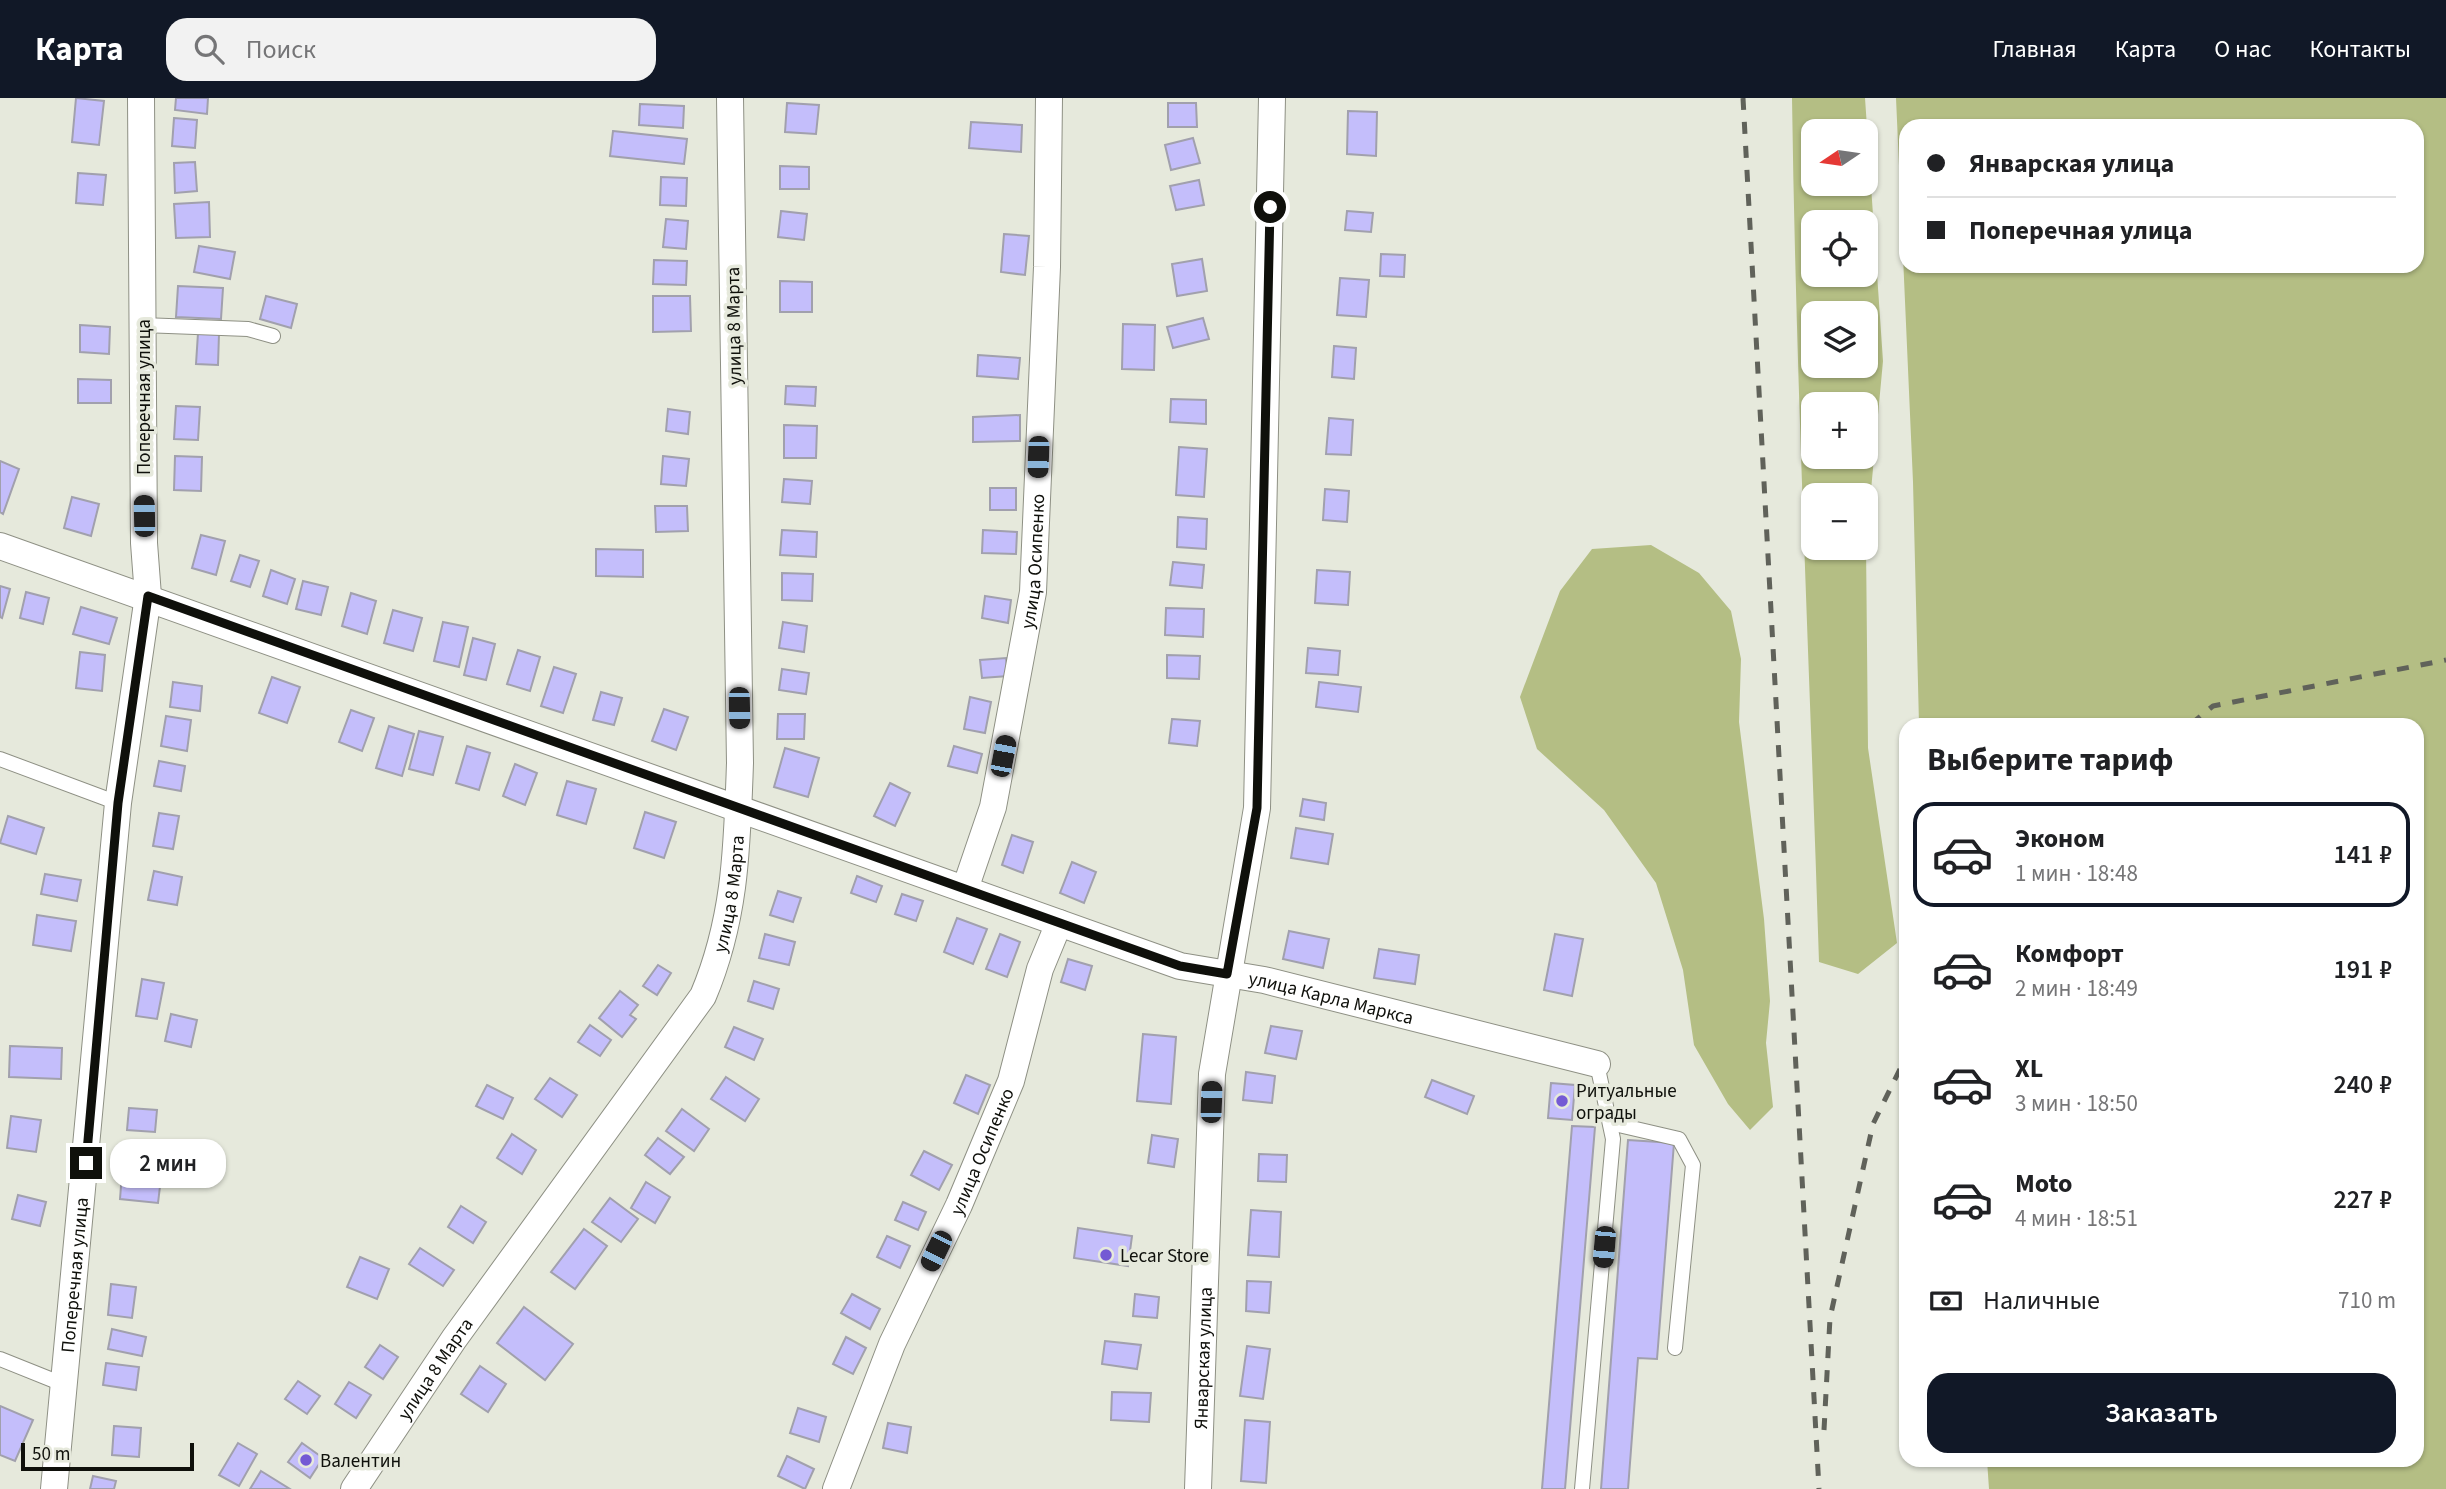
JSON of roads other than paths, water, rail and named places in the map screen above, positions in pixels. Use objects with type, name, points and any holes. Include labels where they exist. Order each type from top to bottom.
[{"type":"street","name":"Поперечная улица","points":[[54,1489],[118,803],[148,596],[144,543],[141,98]]},
{"type":"street","name":"улица 8 Марта","points":[[354,1489],[454,1339],[703,996],[720,955],[739,845],[730,98]]},
{"type":"street","name":"улица Осипенко","points":[[965,889],[993,807],[1032,592],[1046,267],[1049,98]]},
{"type":"street","name":"Январская улица","points":[[1198,1489],[1212,1074],[1257,808],[1272,98]]},
{"type":"street","name":"улица Карла Маркса","points":[[0,546],[148,596],[1180,966],[1264,980],[1597,1064]]},
{"type":"street","name":"улица Осипенко","points":[[836,1489],[892,1344],[958,1205],[1011,1081],[1040,969],[1059,923]]},
{"type":"lane","points":[[142,325],[248,328],[274,336]]},
{"type":"lane","points":[[0,759],[118,803]]},
{"type":"lane","points":[[1582,1489],[1613,1139],[1597,1064]]},
{"type":"lane","points":[[1609,1123],[1679,1139],[1693,1164],[1675,1348]]},
{"type":"lane","points":[[0,1359],[65,1385]]},
{"type":"railway","points":[[1743,98],[1819,1489]]},
{"type":"railway","points":[[2198,718],[2213,706],[2446,660]]},
{"type":"railway","points":[[1824,1430],[1830,1318],[1873,1124],[1899,1071]]},
{"type":"place","name":"Ритуальные ограды","points":[[1562,1101]]},
{"type":"place","name":"Lecar Store","points":[[1106,1255]]},
{"type":"place","name":"Валентин","points":[[306,1460]]}]
